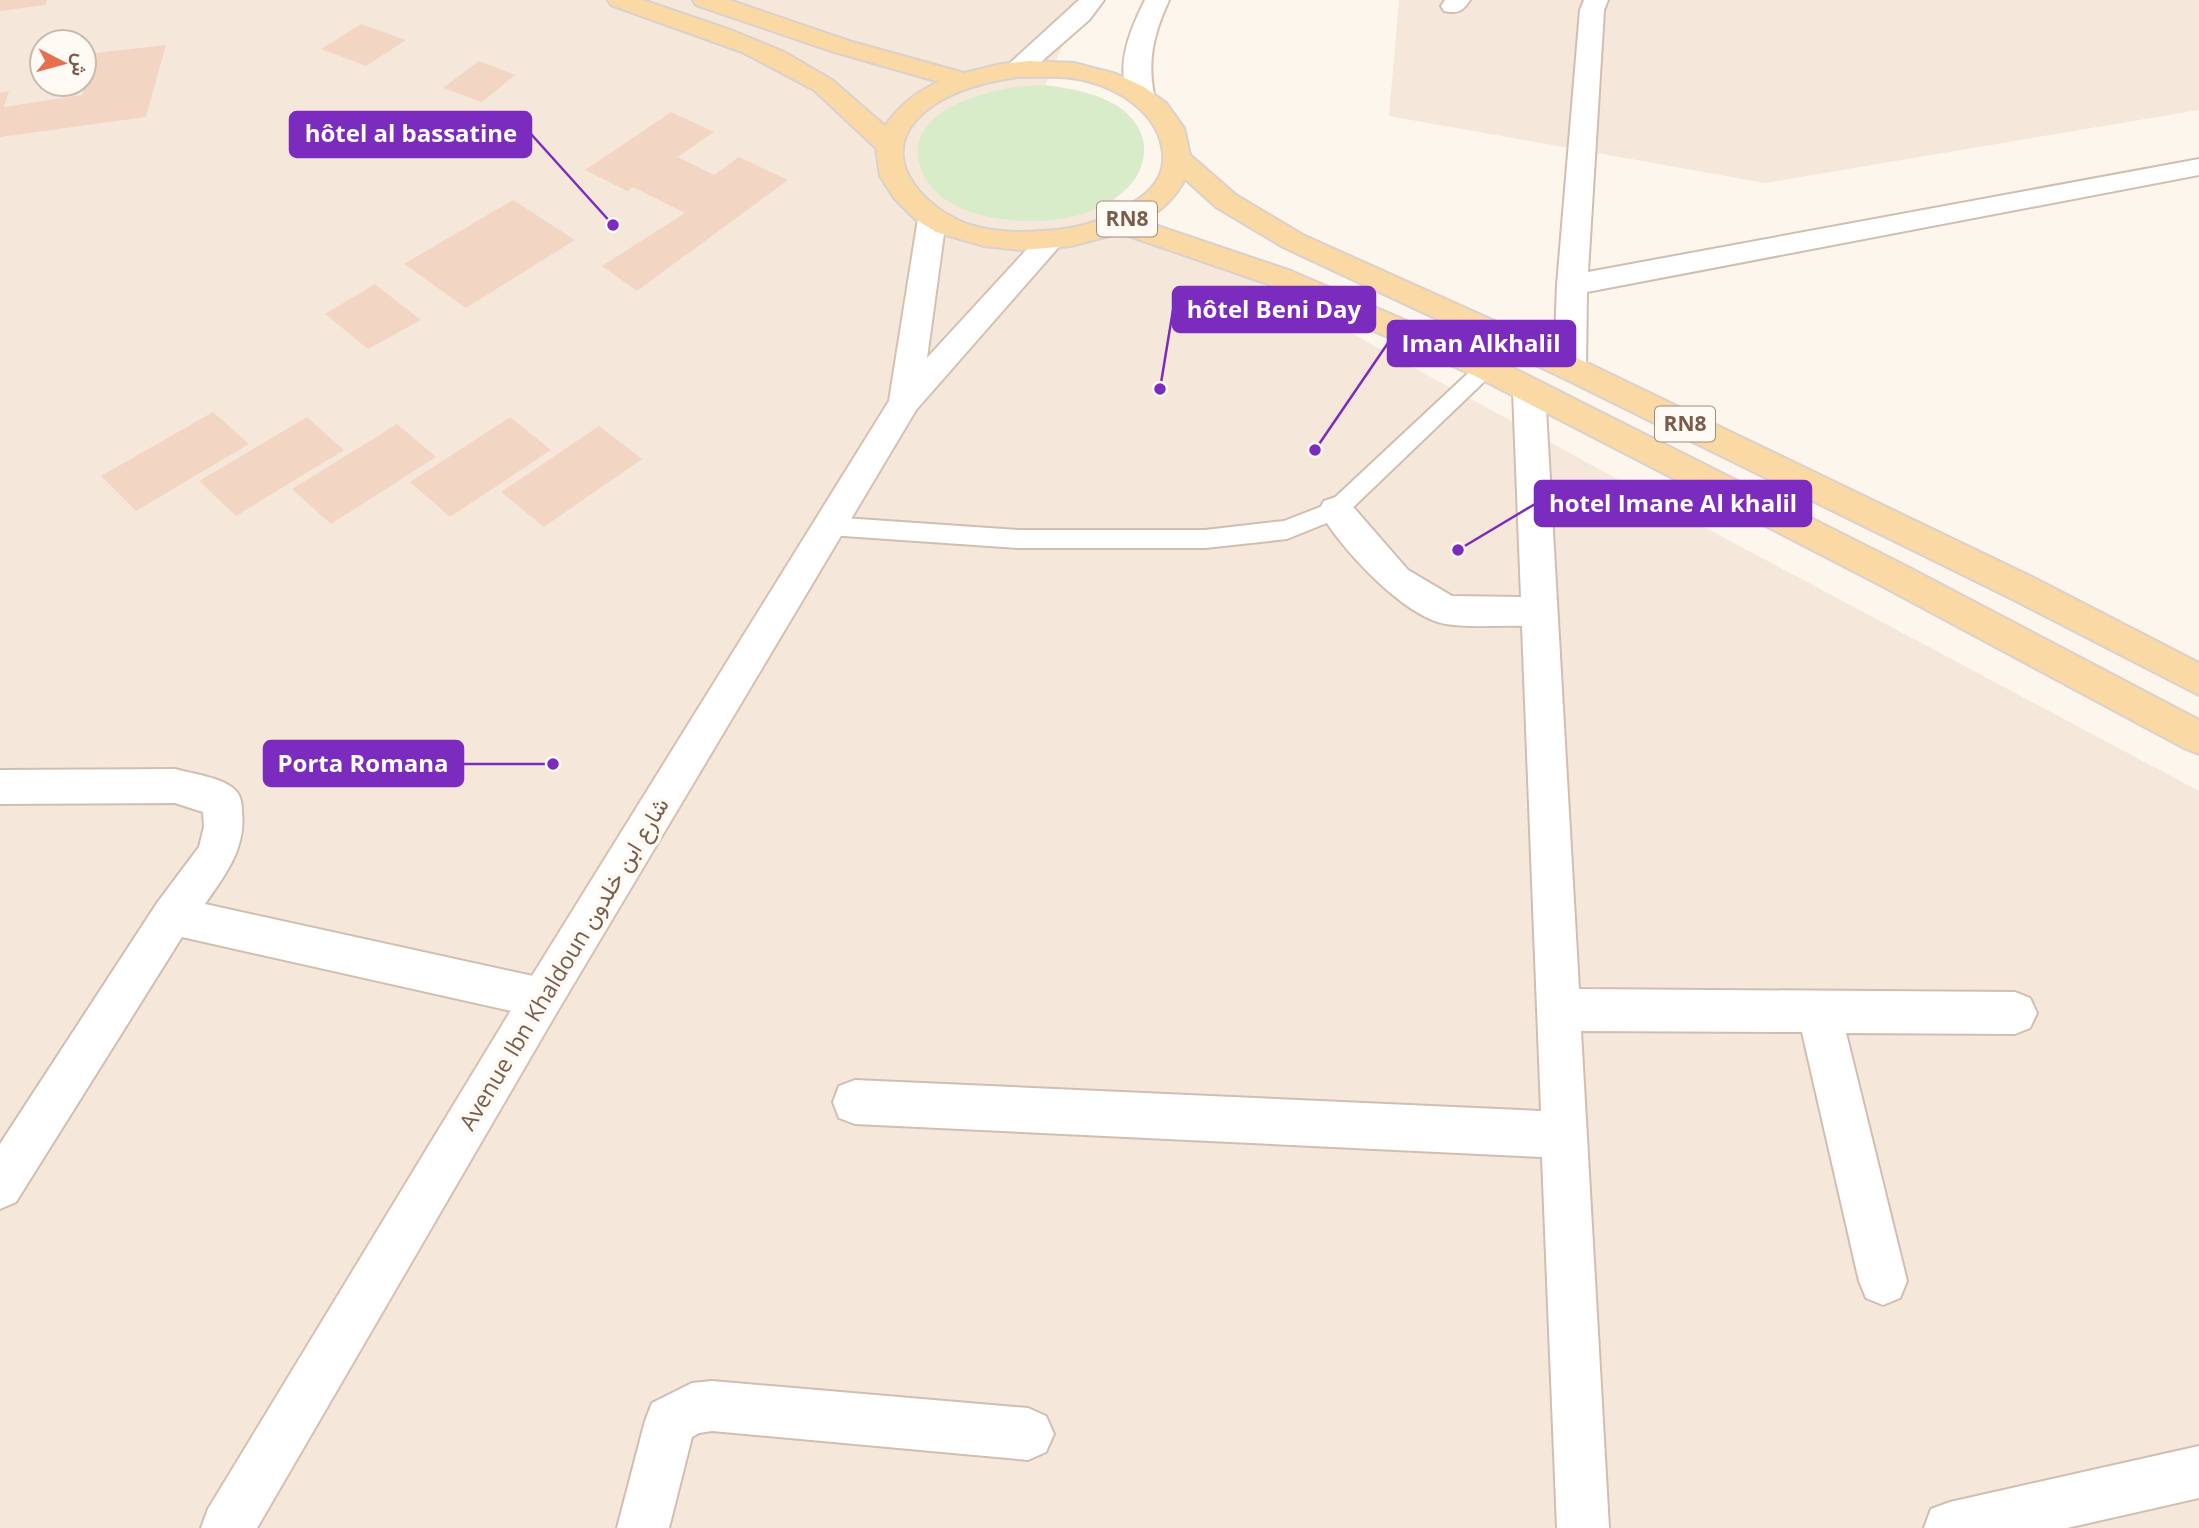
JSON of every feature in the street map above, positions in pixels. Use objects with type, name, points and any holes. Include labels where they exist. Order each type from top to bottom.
[{"type":"main road","points":[[620,0],[734,40],[821,84],[845,102],[890,147],[896,131],[922,102],[962,81],[989,73],[1018,69],[1064,69],[1096,76],[1142,95],[1163,113],[1175,135],[1178,158]]},
{"type":"main road","points":[[705,0],[840,46],[962,81]]},
{"type":"main road","name":"RN8","points":[[890,147],[892,173],[901,189],[906,197],[932,219],[967,233],[1007,240],[1050,241],[1087,235],[1119,223],[1149,205],[1161,194],[1175,171],[1178,158],[1226,201],[1293,241],[1570,368],[2024,589],[2199,680]]},
{"type":"main road","name":"RN8","points":[[1119,223],[1281,278],[1486,368],[1894,576],[2199,738]]},
{"type":"street","points":[[1018,69],[1080,15],[1092,0]]},
{"type":"street","points":[[1142,95],[1135,68],[1138,45],[1157,0]]},
{"type":"street","points":[[1570,368],[1572,285],[1592,10],[1596,0]]},
{"type":"street","points":[[1572,285],[2199,167]]},
{"type":"street","points":[[905,402],[932,219]]},
{"type":"street","points":[[905,402],[1050,241]]},
{"type":"street","points":[[1529,391],[1583,1528]]},
{"type":"street","name":"Avenue Ibn Khaldoun شارع ابن خلدون","points":[[227,1528],[542,998],[905,402]]},
{"type":"street","points":[[1336,510],[1396,580],[1446,610],[1539,612]]},
{"type":"street","points":[[0,787],[175,786],[205,794],[222,803],[224,827],[217,854],[172,916],[0,1186]]},
{"type":"street","points":[[172,916],[542,998]]},
{"type":"street","points":[[1559,1010],[2015,1013]]},
{"type":"street","points":[[1819,1012],[1884,1281]]},
{"type":"street","points":[[855,1102],[1564,1135]]},
{"type":"street","points":[[643,1528],[670,1421],[692,1408],[712,1406],[1028,1434]]},
{"type":"street","points":[[1950,1528],[2199,1472]]},
{"type":"lane","points":[[830,526],[1019,539],[1205,538],[1287,530],[1336,510],[1486,368]]},
{"type":"shaded area","points":[[0,0],[1082,0],[1020,144],[1276,292],[1732,542],[2199,791],[2199,1528],[0,1528]]},
{"type":"shaded area","points":[[1399,0],[2199,0],[2199,110],[1765,183],[1389,116]]},
{"type":"green space","points":[[1041,85],[1088,93],[1118,107],[1130,117],[1139,129],[1144,145],[1140,170],[1131,184],[1116,198],[1098,208],[1079,215],[1037,221],[1016,221],[977,214],[960,208],[936,192],[921,169],[918,147],[925,129],[938,115],[979,95]]},
{"type":"building","points":[[0,0],[47,0],[45,5],[0,11]]},
{"type":"building","points":[[361,24],[406,40],[366,66],[321,49]]},
{"type":"building","points":[[166,45],[146,117],[0,137],[0,93],[9,91],[4,107],[62,98],[98,98],[98,53]]},
{"type":"building","points":[[479,61],[515,75],[482,102],[443,88]]},
{"type":"building","points":[[671,112],[714,132],[678,157],[714,175],[739,157],[788,180],[637,291],[602,266],[685,213],[633,187],[627,191],[585,170]]},
{"type":"building","points":[[513,200],[575,240],[466,308],[404,264]]},
{"type":"building","points":[[375,284],[421,320],[368,349],[325,314]]},
{"type":"building","points":[[213,412],[249,444],[136,511],[101,476]]},
{"type":"building","points":[[307,417],[344,450],[236,516],[199,481]]},
{"type":"building","points":[[510,417],[551,450],[450,517],[410,482]]},
{"type":"building","points":[[397,424],[436,457],[331,524],[292,489]]},
{"type":"building","points":[[599,426],[642,459],[544,527],[501,492]]},
{"type":"place","name":"hôtel al bassatine","points":[[613,225]]},
{"type":"place","name":"hôtel Beni Day","points":[[1160,389]]},
{"type":"place","name":"Iman Alkhalil","points":[[1315,450]]},
{"type":"place","name":"hotel Imane Al khalil","points":[[1458,550]]},
{"type":"place","name":"Porta Romana","points":[[553,764]]}]
